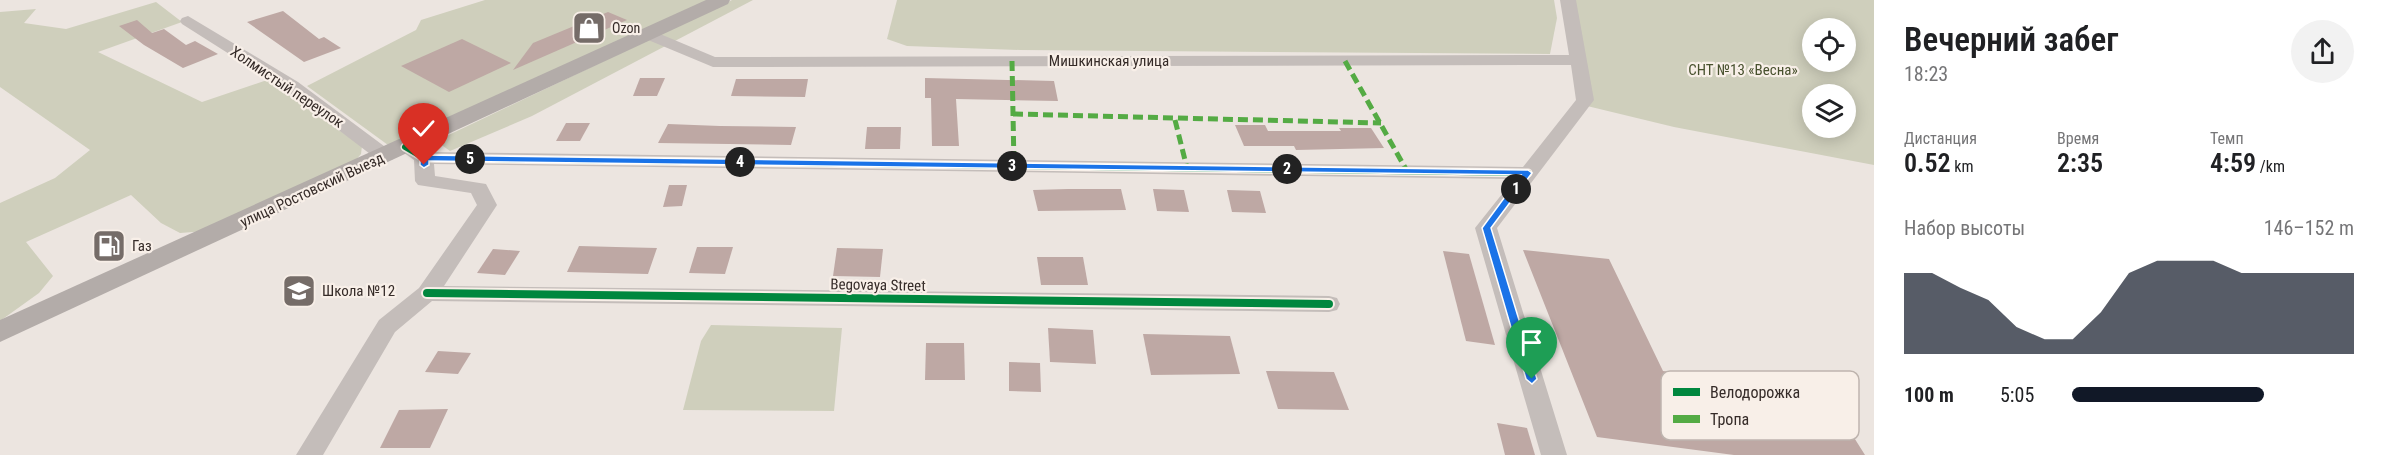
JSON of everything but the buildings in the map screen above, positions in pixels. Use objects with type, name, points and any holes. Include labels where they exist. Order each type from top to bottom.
[{"type":"main road","name":"улица Ростовский Выезд","points":[[0,332],[405,154],[647,34],[721,0]]},
{"type":"street","points":[[1554,455],[1486,228],[1585,100],[1568,0]]},
{"type":"street","name":"Холмистый переулок","points":[[188,21],[405,154]]},
{"type":"street","name":"Мишкинская улица","points":[[647,34],[713,62],[1577,60]]},
{"type":"street","points":[[405,154],[1528,173]]},
{"type":"street","points":[[309,455],[387,326],[427,293],[487,205],[479,189],[425,181],[405,154]]},
{"type":"street","name":"Begovaya Street","points":[[427,293],[1329,304]]},
{"type":"green space","points":[[485,0],[713,0],[388,145],[307,86],[416,30],[421,20]]},
{"type":"green space","points":[[732,0],[753,0],[532,116],[450,151],[436,141]]},
{"type":"green space","points":[[897,0],[1554,0],[1557,18],[1550,54],[1020,50],[907,46],[887,39]]},
{"type":"green space","name":"СНТ №13 «Весна»","points":[[1571,0],[1874,0],[1874,165],[1674,127],[1583,105]]},
{"type":"green space","points":[[156,2],[182,22],[98,52],[202,102],[267,80],[362,146],[361,154],[355,161],[206,231],[180,233],[161,223],[131,195],[26,242],[53,276],[39,293],[0,321],[0,203],[55,178],[90,150],[0,87],[0,12],[36,9],[24,23],[66,29]]},
{"type":"green space","points":[[711,325],[842,328],[834,411],[683,410],[701,341]]},
{"type":"marked path","points":[[1012,61],[1014,166]]},
{"type":"marked path","points":[[1345,61],[1407,171]]},
{"type":"marked path","points":[[1013,114],[1381,123]]},
{"type":"marked path","points":[[1175,120],[1187,168]]},
{"type":"cycle path","points":[[405,147],[424,158],[1528,173]]},
{"type":"cycle path","points":[[427,293],[1329,304]]},
{"type":"place","name":"Ozon","points":[[589,28]]},
{"type":"place","name":"Газ","points":[[109,246]]},
{"type":"place","name":"Школа №12","points":[[299,291]]},
{"type":"route","points":[[424,165],[424,158],[1528,173],[1486,228],[1532,379]]}]
